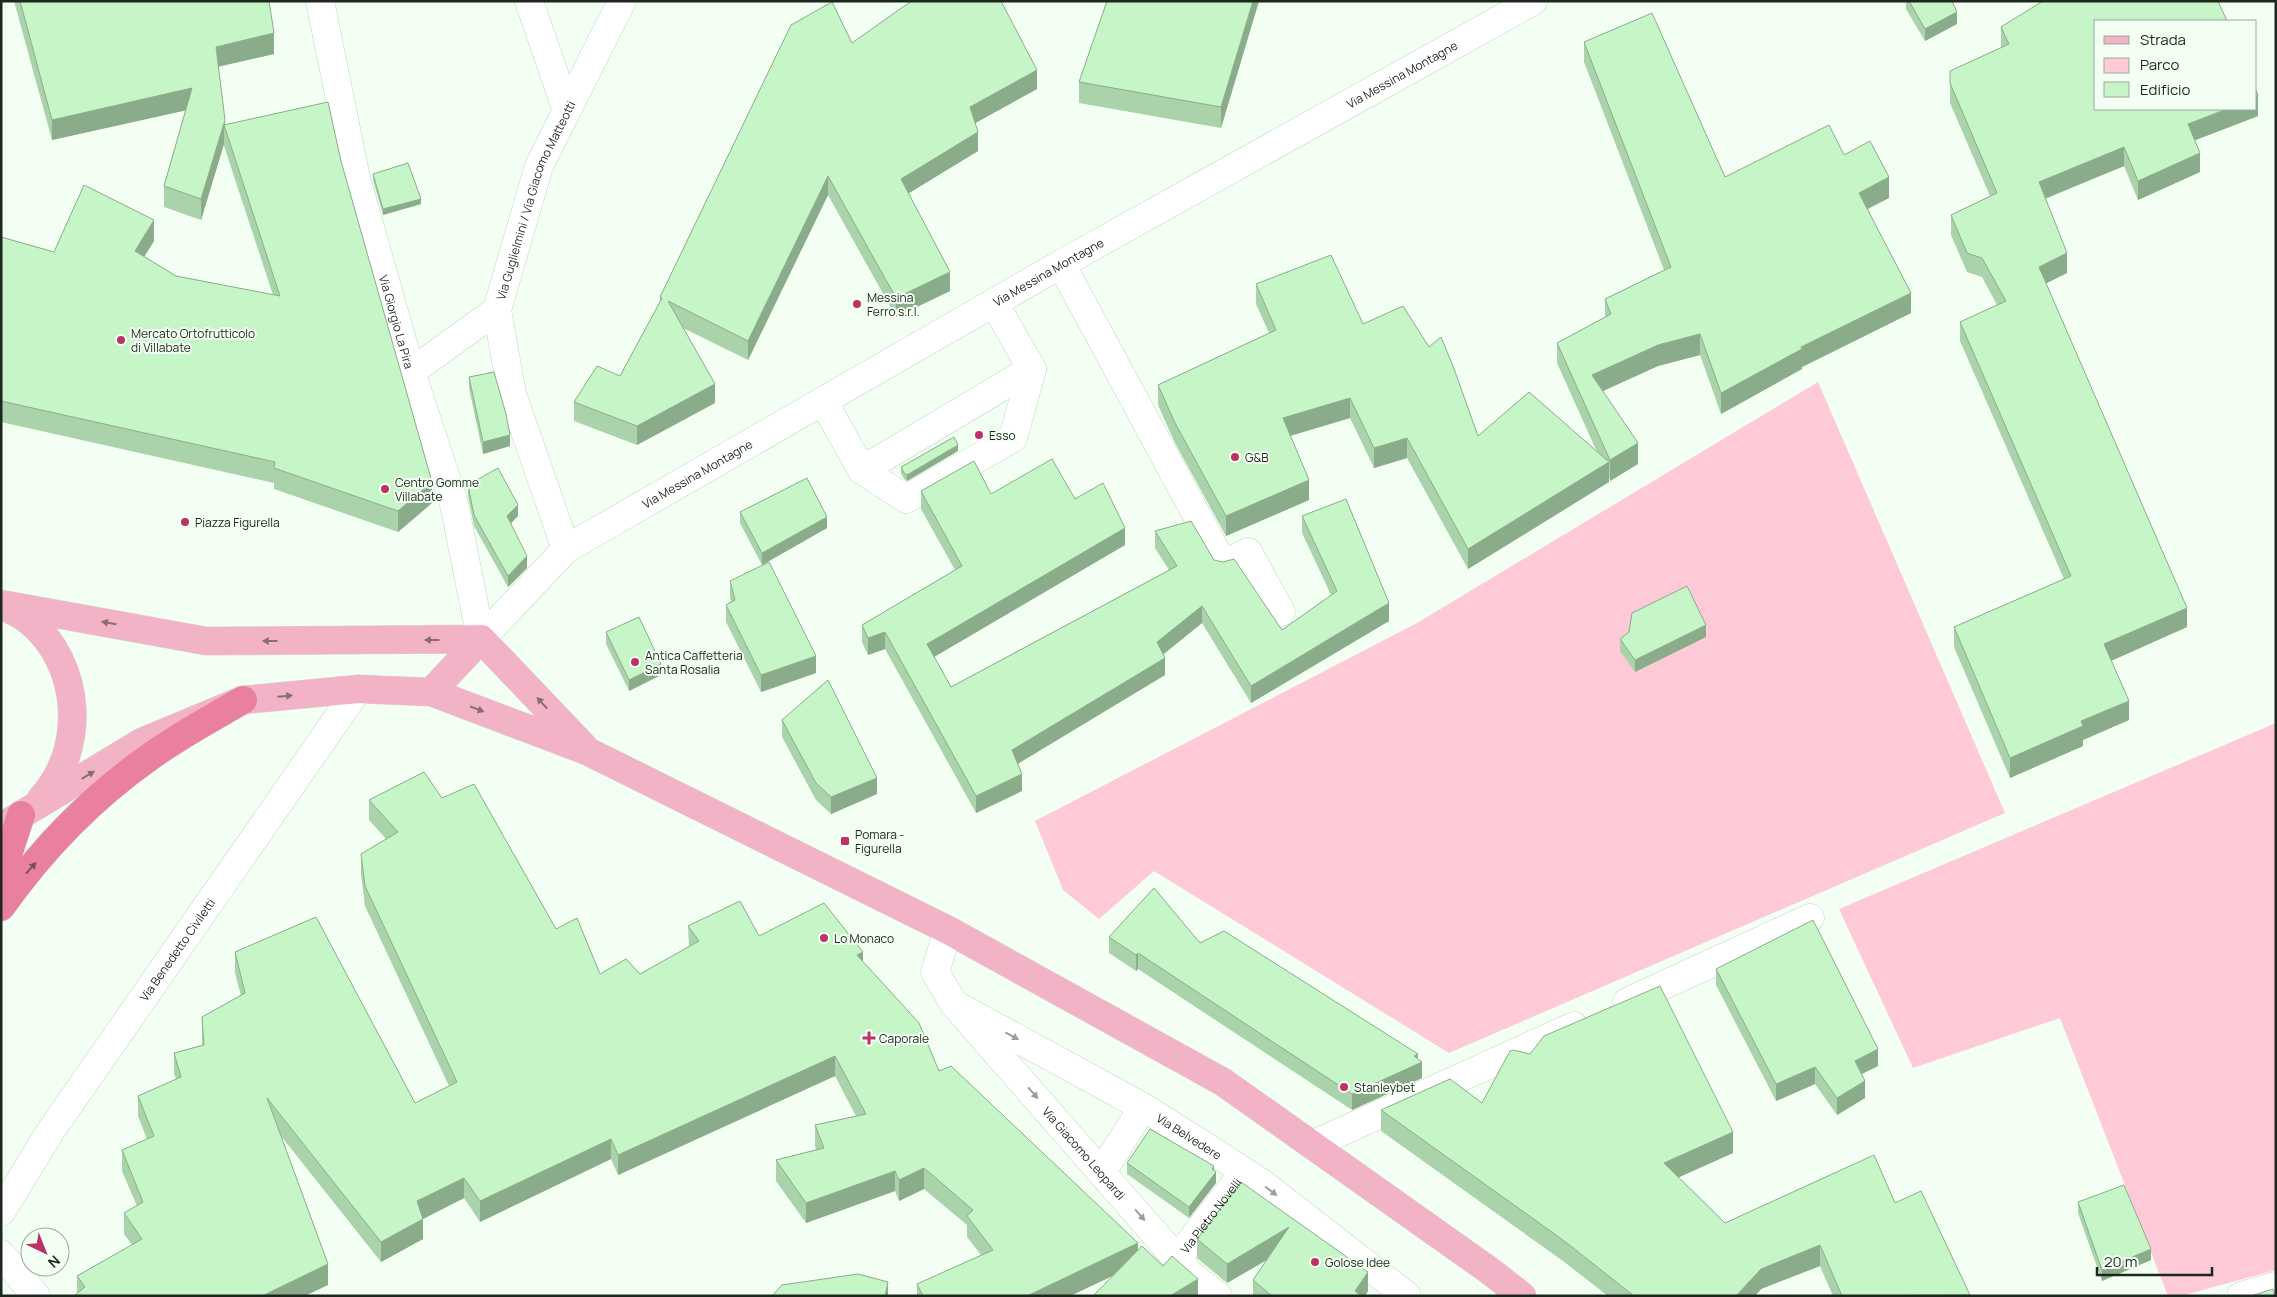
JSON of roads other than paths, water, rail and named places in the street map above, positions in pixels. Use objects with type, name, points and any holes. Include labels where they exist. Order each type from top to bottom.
[{"type":"highway","points":[[1,907],[20,881],[56,840],[102,794],[152,756],[242,700]]},
{"type":"highway","points":[[1,876],[12,821]]},
{"type":"main road","points":[[2,604],[206,641],[481,639],[587,751]]},
{"type":"main road","points":[[2,604],[28,620],[51,646],[66,674],[73,706],[71,740],[62,768],[48,792],[12,821]]},
{"type":"main road","points":[[431,692],[481,639]]},
{"type":"main road","points":[[12,821],[142,742],[242,700],[358,689],[431,692],[587,751],[948,930],[1223,1082],[1490,1271],[1522,1296]]},
{"type":"street","name":"Via Giorgio La Pira","points":[[320,1],[356,178],[411,372],[453,499],[481,639]]},
{"type":"street","points":[[528,1],[567,111]]},
{"type":"street","name":"Via Guglielmini / Via Giacomo Matteotti","points":[[566,549],[512,394],[497,310],[540,166],[622,1]]},
{"type":"street","name":"Via Messina Montagne","points":[[481,639],[566,549],[1061,264],[1534,1]]},
{"type":"street","points":[[1061,264],[1223,564],[1248,552],[1281,612]]},
{"type":"street","points":[[823,401],[862,470],[906,499],[1013,438],[1032,369],[994,302]]},
{"type":"street","points":[[411,372],[497,310]]},
{"type":"street","points":[[862,470],[1032,369]]},
{"type":"street","name":"Via Benedetto Civiletti","points":[[1,1212],[50,1132],[358,689]]},
{"type":"street","points":[[1312,1145],[1810,918]]},
{"type":"street","name":"Via Giacomo Leopardi","points":[[948,930],[935,972],[954,1004],[1190,1274],[1218,1296]]},
{"type":"street","name":"Via Belvedere","points":[[954,1004],[1143,1107],[1263,1184],[1398,1293]]},
{"type":"street","points":[[1102,1172],[1143,1107]]},
{"type":"street","name":"Via Pietro Novelli","points":[[1178,1259],[1244,1172]]},
{"type":"street","points":[[1,1254],[36,1296]]},
{"type":"street","points":[[2241,1296],[2276,1286]]},
{"type":"place","name":"Messina Ferro s.r.l.","points":[[857,304]]},
{"type":"place","name":"Mercato Ortofrutticolo di Villabate","points":[[121,340]]},
{"type":"place","name":"Esso","points":[[979,435]]},
{"type":"place","name":"G&B","points":[[1235,457]]},
{"type":"place","name":"Centro Gomme Villabate","points":[[385,489]]},
{"type":"place","name":"Piazza Figurella","points":[[185,522]]},
{"type":"place","name":"Antica Caffetteria Santa Rosalia","points":[[635,662]]},
{"type":"place","name":"Pomara - Figurella","points":[[845,841]]},
{"type":"place","name":"Lo Monaco","points":[[824,938]]},
{"type":"place","name":"Caporale","points":[[869,1038]]},
{"type":"place","name":"Stanleybet","points":[[1344,1087]]},
{"type":"place","name":"Golose Idee","points":[[1315,1262]]}]
